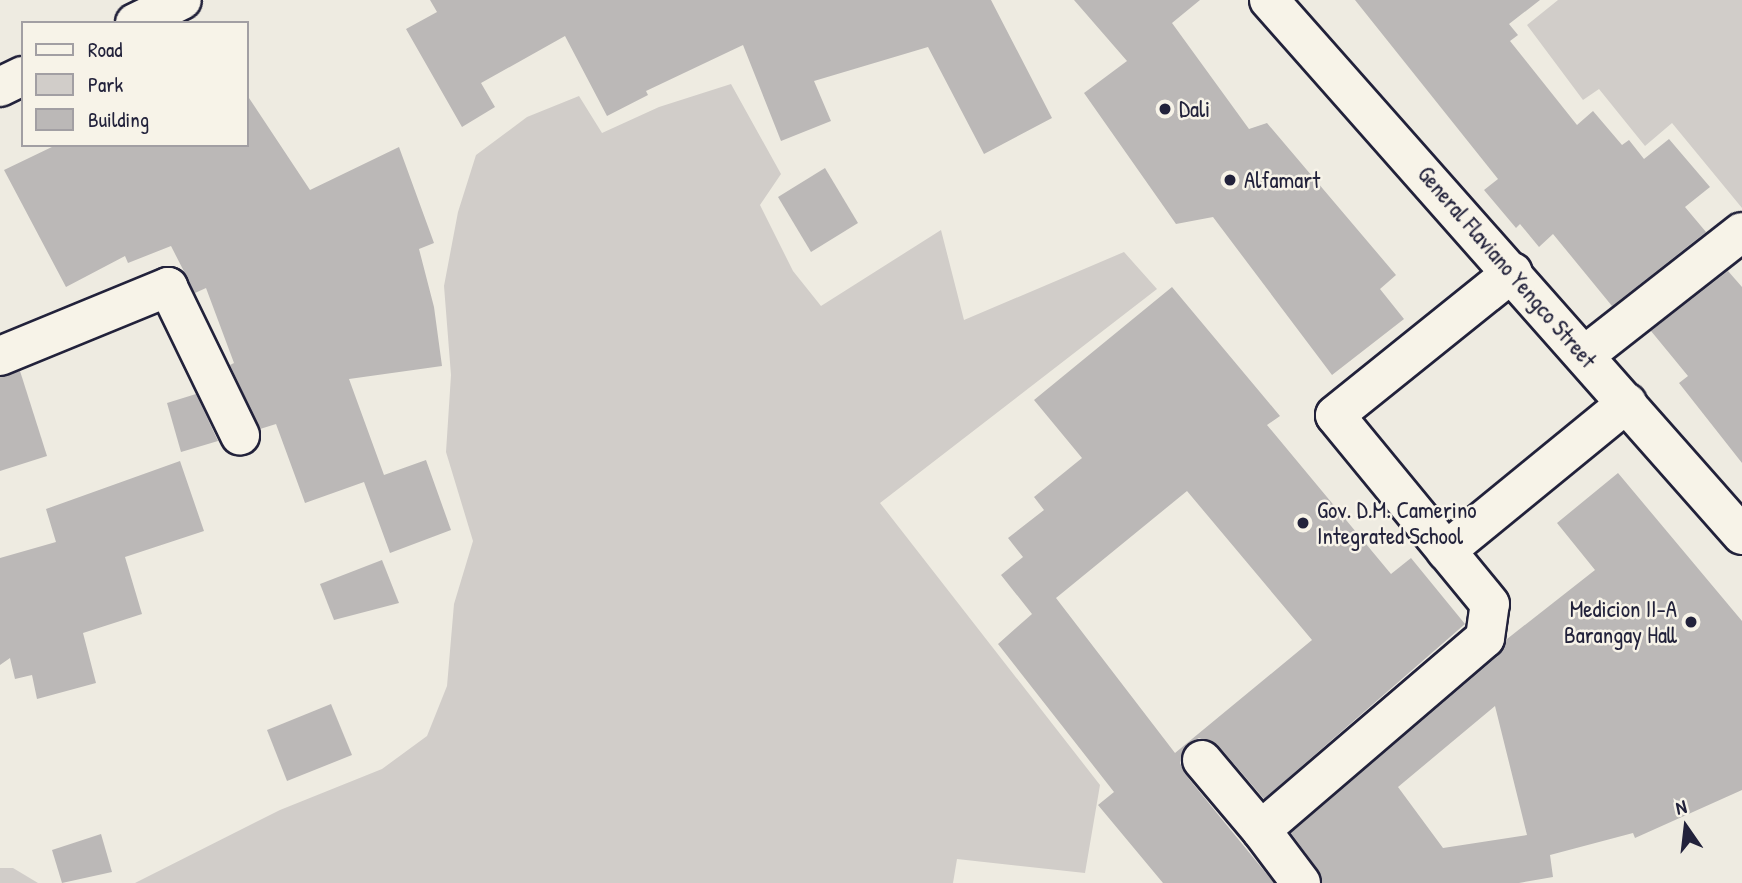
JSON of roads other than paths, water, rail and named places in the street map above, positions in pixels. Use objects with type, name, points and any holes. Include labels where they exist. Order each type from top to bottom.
[{"type":"main road","points":[[139,21],[182,0]]},
{"type":"main road","name":"General Flaviano Yengco Street","points":[[1269,0],[1513,272],[1742,535]]},
{"type":"main road","points":[[1585,355],[1742,232]]},
{"type":"main road","points":[[1261,830],[1485,638],[1490,604],[1335,415],[1513,272]]},
{"type":"main road","points":[[0,356],[167,287],[240,435]]},
{"type":"main road","points":[[1446,551],[1627,403]]},
{"type":"main road","points":[[1202,760],[1301,883]]},
{"type":"place","name":"Dali","points":[[1165,109]]},
{"type":"place","name":"Alfamart","points":[[1230,180]]},
{"type":"place","name":"Gov. D.M. Camerino Integrated School","points":[[1303,523]]},
{"type":"place","name":"Medicion II-A Barangay Hall","points":[[1691,622]]}]
